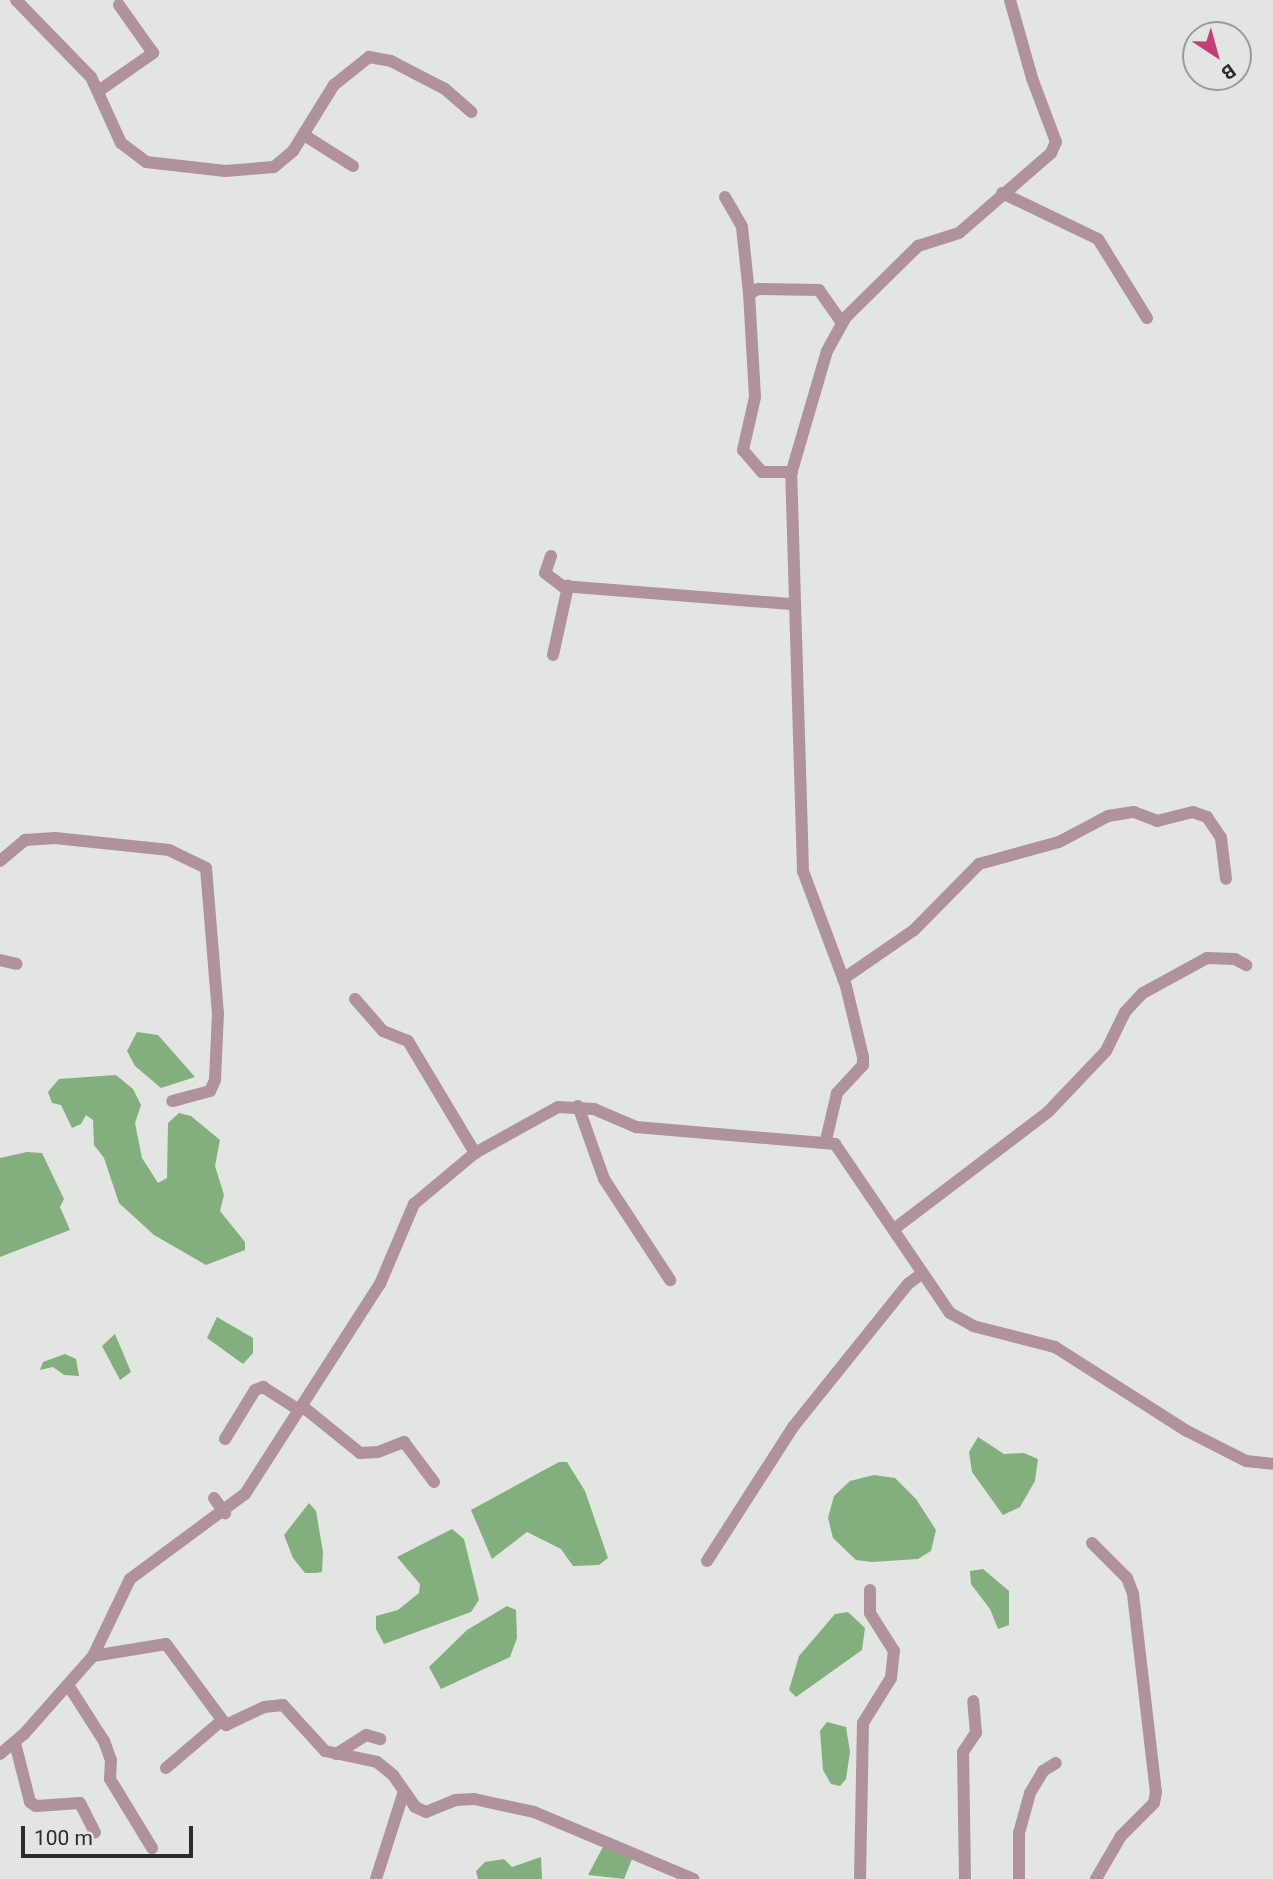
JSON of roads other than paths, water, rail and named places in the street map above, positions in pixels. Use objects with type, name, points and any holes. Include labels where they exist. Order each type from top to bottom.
[{"type":"street","points":[[16,0],[100,90],[121,143],[146,162],[265,170],[283,161],[304,135],[334,85],[369,57],[391,61],[445,89],[471,112]]},
{"type":"street","points":[[826,1140],[836,1093],[863,1065],[863,1045],[843,979],[803,870],[793,604],[792,471],[827,351],[842,323],[918,246],[960,233],[1002,193],[1051,153],[1056,142],[1031,78],[1010,0]]},
{"type":"street","points":[[100,90],[153,52],[119,5]]},
{"type":"street","points":[[304,135],[353,166]]},
{"type":"street","points":[[1002,193],[1098,239],[1147,318]]},
{"type":"street","points":[[725,197],[742,227],[749,294],[755,397],[743,450],[762,472],[792,471]]},
{"type":"street","points":[[749,294],[758,289],[818,290],[842,323]]},
{"type":"street","points":[[551,556],[547,576],[568,586],[793,604]]},
{"type":"street","points":[[553,655],[568,586]]},
{"type":"street","points":[[843,979],[914,930],[979,864],[1068,839],[1108,816],[1134,811],[1157,821],[1193,812],[1208,817],[1221,838],[1226,879]]},
{"type":"street","points":[[0,861],[25,840],[55,838],[169,850],[206,868],[218,1013],[215,1084],[210,1091],[172,1101]]},
{"type":"street","points":[[894,1229],[1048,1112],[1106,1051],[1125,1012],[1143,993],[1207,958],[1235,959],[1246,965]]},
{"type":"street","points":[[0,960],[17,964]]},
{"type":"street","points":[[355,999],[383,1031],[408,1041],[475,1153]]},
{"type":"street","points":[[578,1106],[604,1179],[670,1280]]},
{"type":"street","points":[[0,1754],[15,1743],[93,1656],[130,1579],[225,1513],[259,1476],[380,1284],[414,1204],[475,1153],[545,1111],[578,1106],[636,1127],[746,1139],[826,1140],[840,1149],[894,1229],[920,1275],[960,1320],[1055,1347],[1187,1431],[1246,1461],[1273,1464]]},
{"type":"street","points":[[708,1561],[793,1427],[908,1284],[920,1275]]},
{"type":"street","points":[[225,1439],[255,1390],[270,1390],[300,1408],[360,1453],[378,1452],[404,1441],[434,1482]]},
{"type":"street","points":[[214,1498],[225,1513]]},
{"type":"street","points":[[1092,1543],[1127,1578],[1133,1594],[1156,1792],[1154,1803],[1121,1836],[1096,1879]]},
{"type":"street","points":[[860,1879],[863,1723],[891,1678],[894,1651],[870,1613],[870,1590]]},
{"type":"street","points":[[93,1656],[166,1644],[220,1722],[232,1724],[264,1707],[283,1705],[314,1743],[336,1754],[377,1762],[426,1812],[455,1800],[474,1799],[534,1812],[693,1879]]},
{"type":"street","points":[[68,1685],[104,1741],[111,1760],[110,1779],[152,1848]]},
{"type":"street","points":[[965,1879],[962,1752],[976,1733],[973,1700]]},
{"type":"street","points":[[166,1768],[220,1722]]},
{"type":"street","points":[[336,1754],[366,1735],[380,1739]]},
{"type":"street","points":[[15,1743],[30,1802],[36,1806],[80,1804],[95,1832]]},
{"type":"street","points":[[1019,1879],[1019,1833],[1030,1793],[1043,1772],[1056,1763]]},
{"type":"street","points":[[376,1879],[404,1791]]}]
